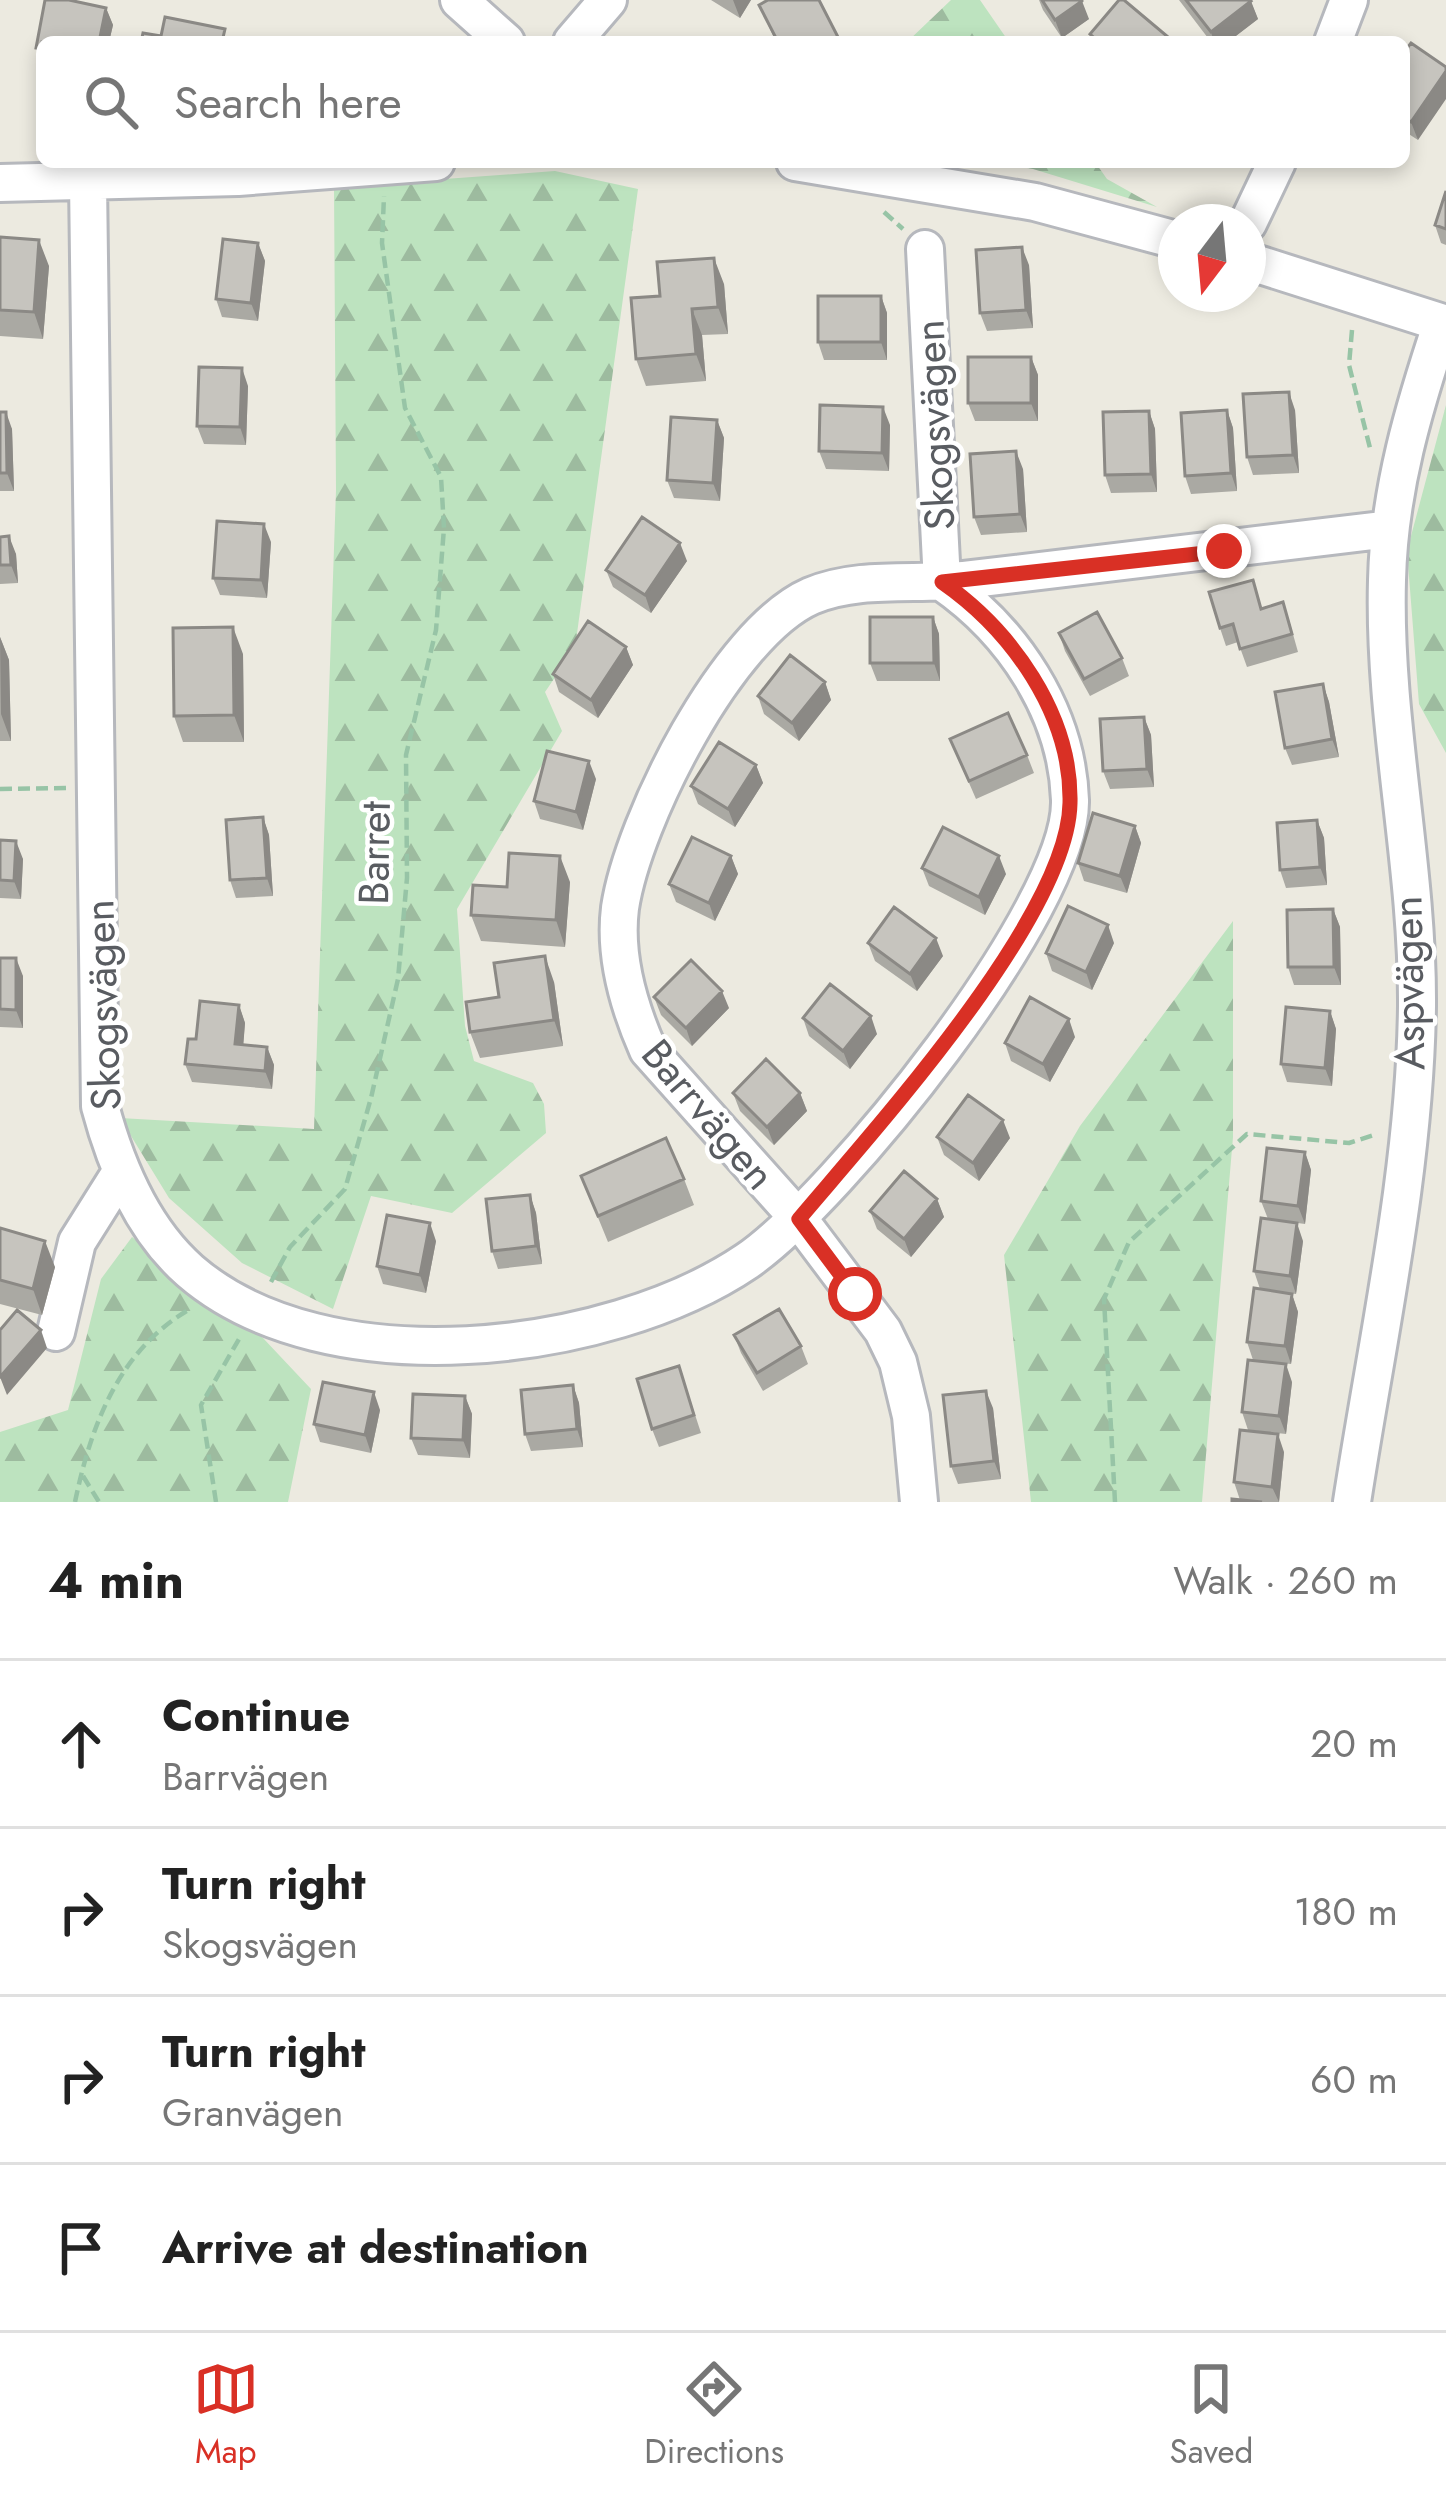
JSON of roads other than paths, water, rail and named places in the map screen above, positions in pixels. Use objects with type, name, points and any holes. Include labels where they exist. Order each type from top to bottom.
[{"type":"street","points":[[459,0],[499,36]]},
{"type":"street","points":[[577,36],[608,0]]},
{"type":"street","points":[[1335,36],[1349,0]]},
{"type":"street","points":[[0,183],[329,168]]},
{"type":"street","points":[[831,168],[1035,202],[1158,235]]},
{"type":"street","points":[[1257,204],[1274,168]]},
{"type":"street","name":"Skogsvägen","points":[[88,181],[100,1106],[121,1172],[142,1213],[189,1270],[255,1310],[363,1343],[474,1346],[533,1338],[679,1296],[746,1261],[799,1219],[935,1060],[1032,913],[1070,805],[1065,756],[1052,715],[1018,653],[974,604],[942,582],[925,249]]},
{"type":"street","points":[[1266,267],[1444,324]]},
{"type":"street","name":"Aspvägen","points":[[1352,1502],[1408,1123],[1417,1004],[1387,621],[1390,529],[1408,424],[1444,324]]},
{"type":"street","name":"Barrvägen","points":[[919,1502],[911,1416],[898,1362],[883,1331],[799,1219],[692,1105],[640,1033],[622,971],[620,913],[633,850],[657,789],[710,702],[784,614],[833,588],[942,582],[1390,529]]},
{"type":"street","points":[[56,1332],[77,1242],[121,1172]]}]
